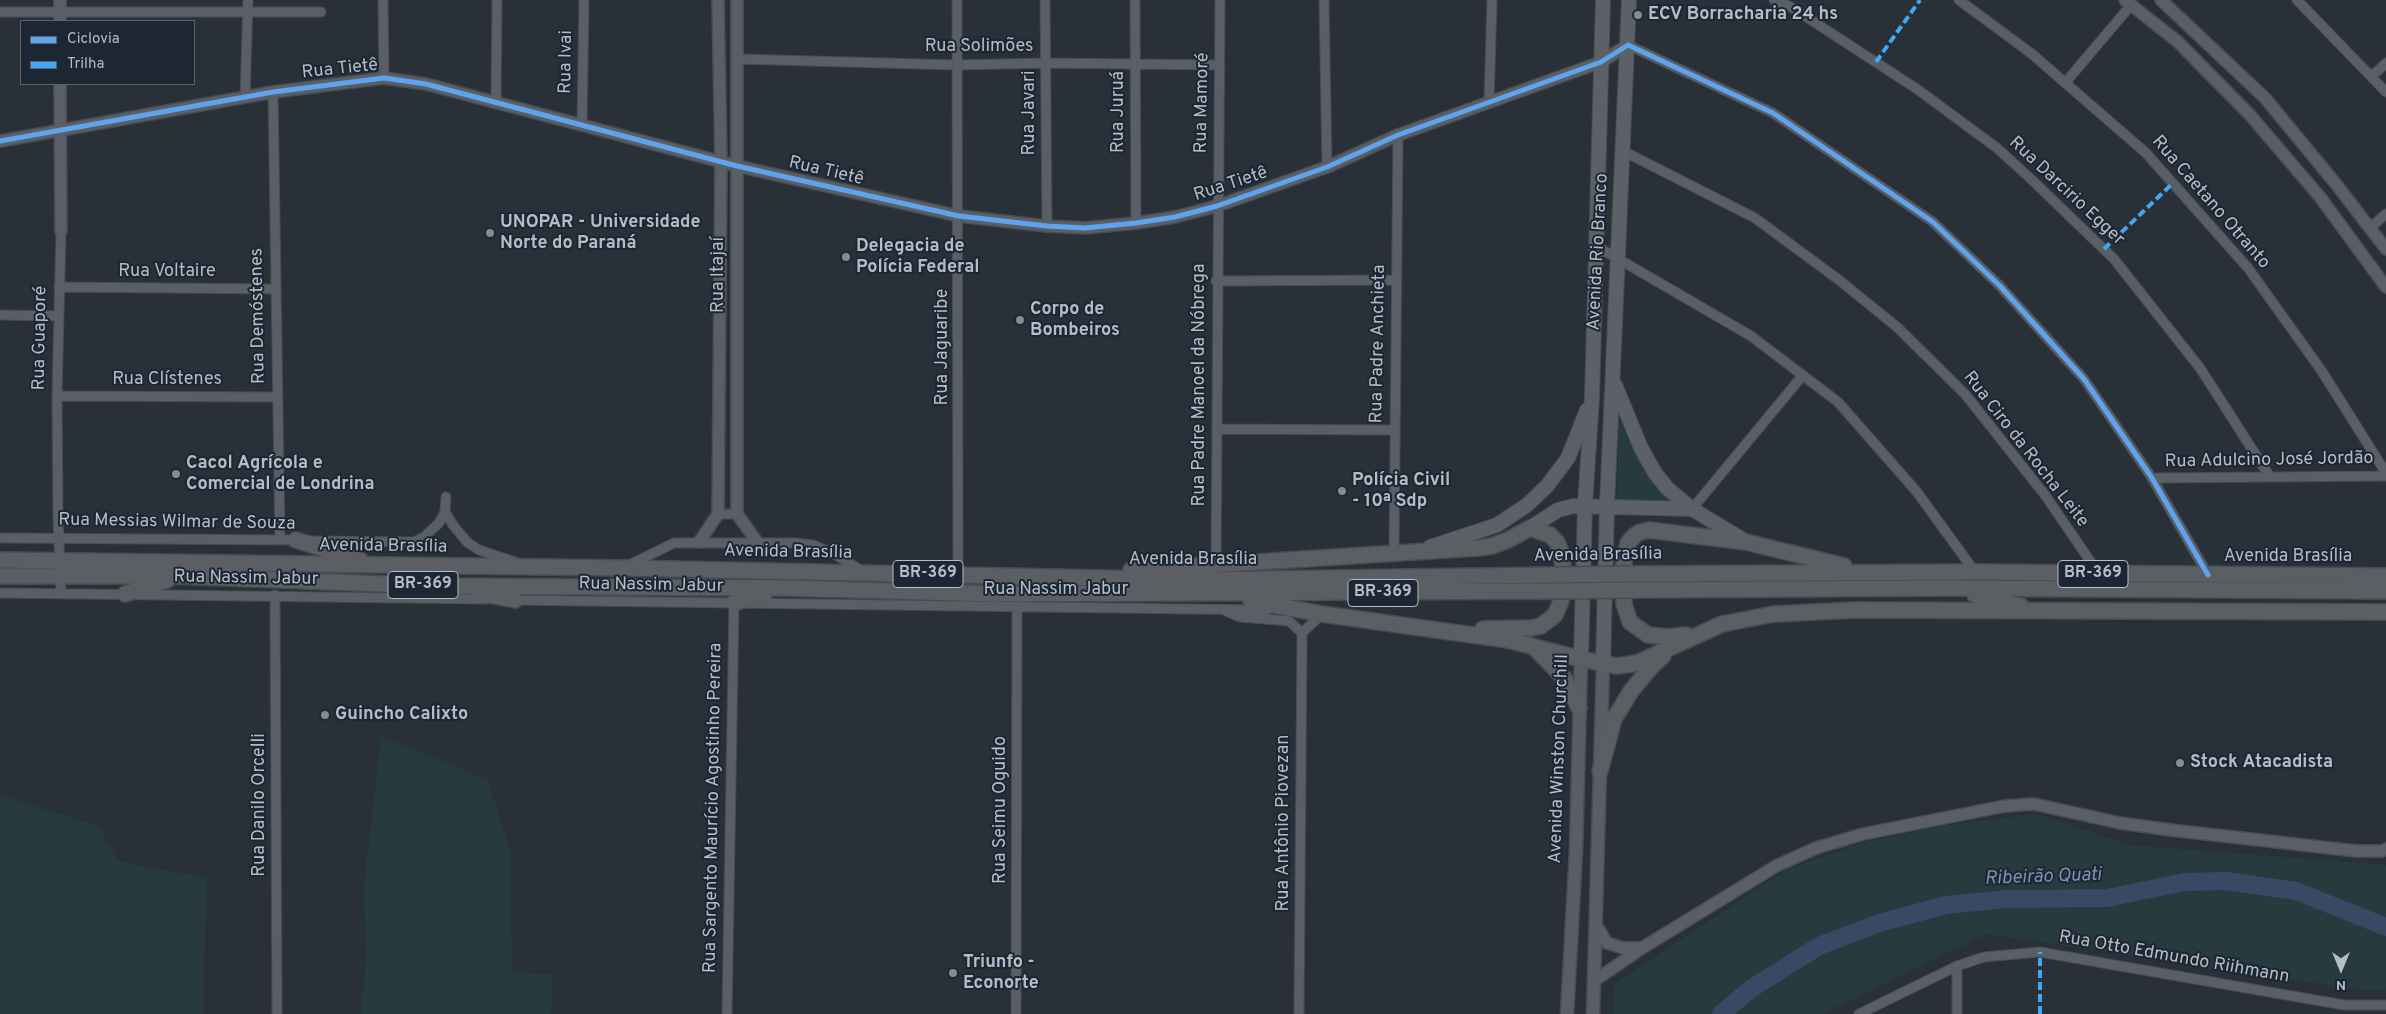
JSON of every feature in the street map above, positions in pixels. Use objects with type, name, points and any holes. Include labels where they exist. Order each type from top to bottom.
[{"type":"highway","points":[[1040,576],[1398,554],[1492,546],[1530,528],[1550,535],[1557,542],[1561,552],[1563,567],[1561,601],[1555,615],[1541,626],[1531,628],[1437,630]]},
{"type":"highway","points":[[1698,634],[1658,637],[1648,635],[1630,622],[1624,604],[1624,559],[1628,543],[1634,536],[1649,530],[1746,542],[1876,573]]},
{"type":"highway","points":[[296,540],[383,566]]},
{"type":"highway","name":"Avenida Brasília","points":[[0,560],[624,568],[1214,580],[1631,574],[1975,572],[2386,576]]},
{"type":"highway","name":"Avenida Brasília","points":[[0,576],[177,576],[436,586],[786,588],[994,594],[1949,588],[2386,591]]},
{"type":"highway","points":[[125,594],[177,576]]},
{"type":"highway","points":[[436,586],[515,600]]},
{"type":"highway","points":[[734,603],[786,588]]},
{"type":"highway","points":[[1949,588],[2046,612]]},
{"type":"highway","points":[[1212,594],[1322,614],[1508,640],[1617,666],[1637,663],[1722,624],[1774,614],[1856,610],[2386,612]]},
{"type":"highway","points":[[1600,770],[1614,719],[1631,691],[1652,666],[1679,643]]},
{"type":"highway","points":[[1533,646],[1564,678],[1579,708]]},
{"type":"main road","name":"Avenida Rio Branco","points":[[1586,505],[1592,397],[1603,0]]},
{"type":"main road","name":"Avenida Rio Branco","points":[[1607,506],[1629,0]]},
{"type":"main road","points":[[1613,380],[1632,430],[1655,473],[1667,488],[1692,509],[1746,542]]},
{"type":"main road","points":[[1398,554],[1438,545],[1497,525],[1527,505],[1547,486],[1568,458],[1592,397]]},
{"type":"main road","points":[[1530,528],[1558,510],[1586,505],[1692,509]]},
{"type":"main road","name":"Avenida Winston Churchill","points":[[1567,1014],[1576,851],[1586,505]]},
{"type":"main road","points":[[1593,1014],[1607,506]]},
{"type":"street","points":[[245,97],[248,0]]},
{"type":"street","points":[[384,0],[384,78]]},
{"type":"street","points":[[496,102],[497,0]]},
{"type":"street","name":"Rua Ivai","points":[[582,125],[584,0]]},
{"type":"street","name":"Rua Itajaí","points":[[718,0],[721,162],[718,514]]},
{"type":"street","name":"Rua Itajaí","points":[[737,0],[737,514]]},
{"type":"street","name":"Rua Jaguaribe","points":[[957,0],[959,216],[958,574]]},
{"type":"street","name":"Rua Javari","points":[[1046,0],[1047,226]]},
{"type":"street","name":"Rua Juruá","points":[[1135,0],[1136,224]]},
{"type":"street","name":"Rua Mamoré","points":[[1217,206],[1220,0]]},
{"type":"street","points":[[1324,0],[1327,167]]},
{"type":"street","points":[[1489,102],[1492,0]]},
{"type":"street","name":"Rua Darcirio Egger","points":[[1774,0],[1791,7],[1917,89],[2000,151],[2114,259],[2200,368],[2270,477]]},
{"type":"street","name":"Rua Caetano Otranto","points":[[1959,0],[2032,54],[2146,153],[2248,268],[2321,370],[2386,474]]},
{"type":"street","points":[[2297,0],[2386,92]]},
{"type":"street","points":[[2165,1],[2265,98],[2336,184],[2386,250]]},
{"type":"street","points":[[2065,83],[2128,2],[2178,42],[2250,116],[2320,197],[2386,287]]},
{"type":"street","points":[[0,12],[321,12]]},
{"type":"street","points":[[2178,42],[2192,28]]},
{"type":"street","points":[[1628,45],[1773,113],[1933,222],[2000,286],[2084,379],[2152,478],[2208,575]]},
{"type":"street","name":"Rua Tietê","points":[[0,141],[273,92],[384,78],[426,84],[737,166],[959,216],[1047,226],[1085,228],[1136,224],[1175,217],[1217,206],[1327,167],[1398,135],[1601,62],[1628,45]]},
{"type":"street","name":"Rua Solimões","points":[[738,59],[957,65],[1046,63],[1135,66],[1220,64]]},
{"type":"street","points":[[2372,76],[2386,63]]},
{"type":"street","name":"Rua Guaporé","points":[[60,85],[61,231],[58,316],[58,538],[61,592]]},
{"type":"street","name":"Rua Demóstenes","points":[[273,92],[276,397],[280,540]]},
{"type":"street","name":"Rua Padre Anchieta","points":[[1398,135],[1394,430],[1398,554]]},
{"type":"street","name":"Rua Ciro da Rocha Leite","points":[[1623,151],[1755,218],[1839,280],[1897,328],[1965,394],[2045,496],[2099,574]]},
{"type":"street","points":[[2320,197],[2336,184]]},
{"type":"street","name":"Rua Padre Manoel da Nóbrega","points":[[1216,564],[1218,429],[1217,206]]},
{"type":"street","points":[[2370,228],[2386,214]]},
{"type":"street","points":[[1596,246],[1618,257],[1750,336],[1838,402],[1917,492],[1975,572]]},
{"type":"street","points":[[1216,281],[1396,280]]},
{"type":"street","name":"Rua Voltaire","points":[[59,287],[275,289]]},
{"type":"street","points":[[0,315],[58,316]]},
{"type":"street","points":[[1692,509],[1803,375]]},
{"type":"street","name":"Rua Clístenes","points":[[58,396],[276,397]]},
{"type":"street","points":[[1218,429],[1394,430]]},
{"type":"street","name":"Rua Adulcino José Jordão","points":[[2152,478],[2386,474]]},
{"type":"street","points":[[446,497],[445,512],[460,534],[479,550],[532,568]]},
{"type":"street","name":"Rua Messias Wilmar de Souza","points":[[0,538],[414,542],[432,531],[445,512]]},
{"type":"street","points":[[700,542],[718,514],[737,514],[758,543]]},
{"type":"street","points":[[624,568],[674,544],[700,542],[758,543],[813,545],[833,553],[866,573]]},
{"type":"street","name":"Rua Nassim Jabur","points":[[0,593],[61,592],[1302,610]]},
{"type":"street","name":"Rua Danilo Orcelli","points":[[275,595],[277,1014]]},
{"type":"street","name":"Rua Sargento Maurício Agostinho Pereira","points":[[728,1014],[734,603]]},
{"type":"street","name":"Rua Seimu Oguido","points":[[1016,1014],[1017,606]]},
{"type":"street","points":[[1224,609],[1240,617],[1288,620],[1302,633],[1322,614]]},
{"type":"street","name":"Rua Antônio Piovezan","points":[[1299,1014],[1302,633]]},
{"type":"street","points":[[1594,981],[1642,948],[1776,866],[1816,848],[1863,834],[2005,806],[2034,804],[2120,822],[2171,830],[2356,851],[2382,851],[2386,849]]},
{"type":"street","points":[[1596,925],[1607,943],[1623,948],[1642,948]]},
{"type":"street","name":"Rua Otto Edmundo Riihmann","points":[[1859,1014],[1957,966],[1984,956],[2040,952],[2344,1009],[2386,1005]]},
{"type":"street","points":[[1957,966],[1957,1014]]},
{"type":"green space","points":[[1618,416],[1640,462],[1663,495],[1675,507],[1618,499]]},
{"type":"green space","points":[[381,736],[488,780],[510,851],[512,972],[553,975],[551,1014],[361,1014],[366,957],[364,887]]},
{"type":"green space","points":[[0,795],[98,826],[118,861],[206,878],[204,1014],[0,1014]]},
{"type":"green space","points":[[2037,814],[2129,845],[2386,865],[2386,991],[2361,990],[1987,934],[1822,1014],[1613,1014],[1614,984],[1788,869],[1861,843],[1947,825]]},
{"type":"waterway","name":"Ribeirão Quati","points":[[1721,1014],[1752,988],[1819,946],[1879,923],[1946,905],[2007,899],[2107,898],[2185,882],[2226,881],[2296,891],[2386,927]]},
{"type":"marked path","points":[[1876,62],[1920,0]]},
{"type":"marked path","points":[[2104,249],[2173,183]]},
{"type":"marked path","points":[[2040,952],[2040,1014]]},
{"type":"cycle path","points":[[0,141],[273,92],[384,78],[426,84],[737,166],[959,216],[1047,226],[1085,228],[1175,217],[1217,206],[1327,167],[1398,135],[1601,62],[1628,45],[1773,113],[1933,222],[2000,286],[2084,379],[2152,478],[2208,575]]},
{"type":"place","name":"ECV Borracharia 24 hs","points":[[1638,15]]},
{"type":"place","name":"UNOPAR - Universidade Norte do Paraná","points":[[490,233]]},
{"type":"place","name":"Delegacia de Polícia Federal","points":[[846,257]]},
{"type":"place","name":"Corpo de Bombeiros","points":[[1020,320]]},
{"type":"place","name":"Cacol Agrícola e Comercial de Londrina","points":[[176,474]]},
{"type":"place","name":"Polícia Civil - 10ª Sdp","points":[[1342,491]]},
{"type":"place","name":"Guincho Calixto","points":[[325,715]]},
{"type":"place","name":"Stock Atacadista","points":[[2180,763]]},
{"type":"place","name":"Triunfo - Econorte","points":[[953,973]]}]
